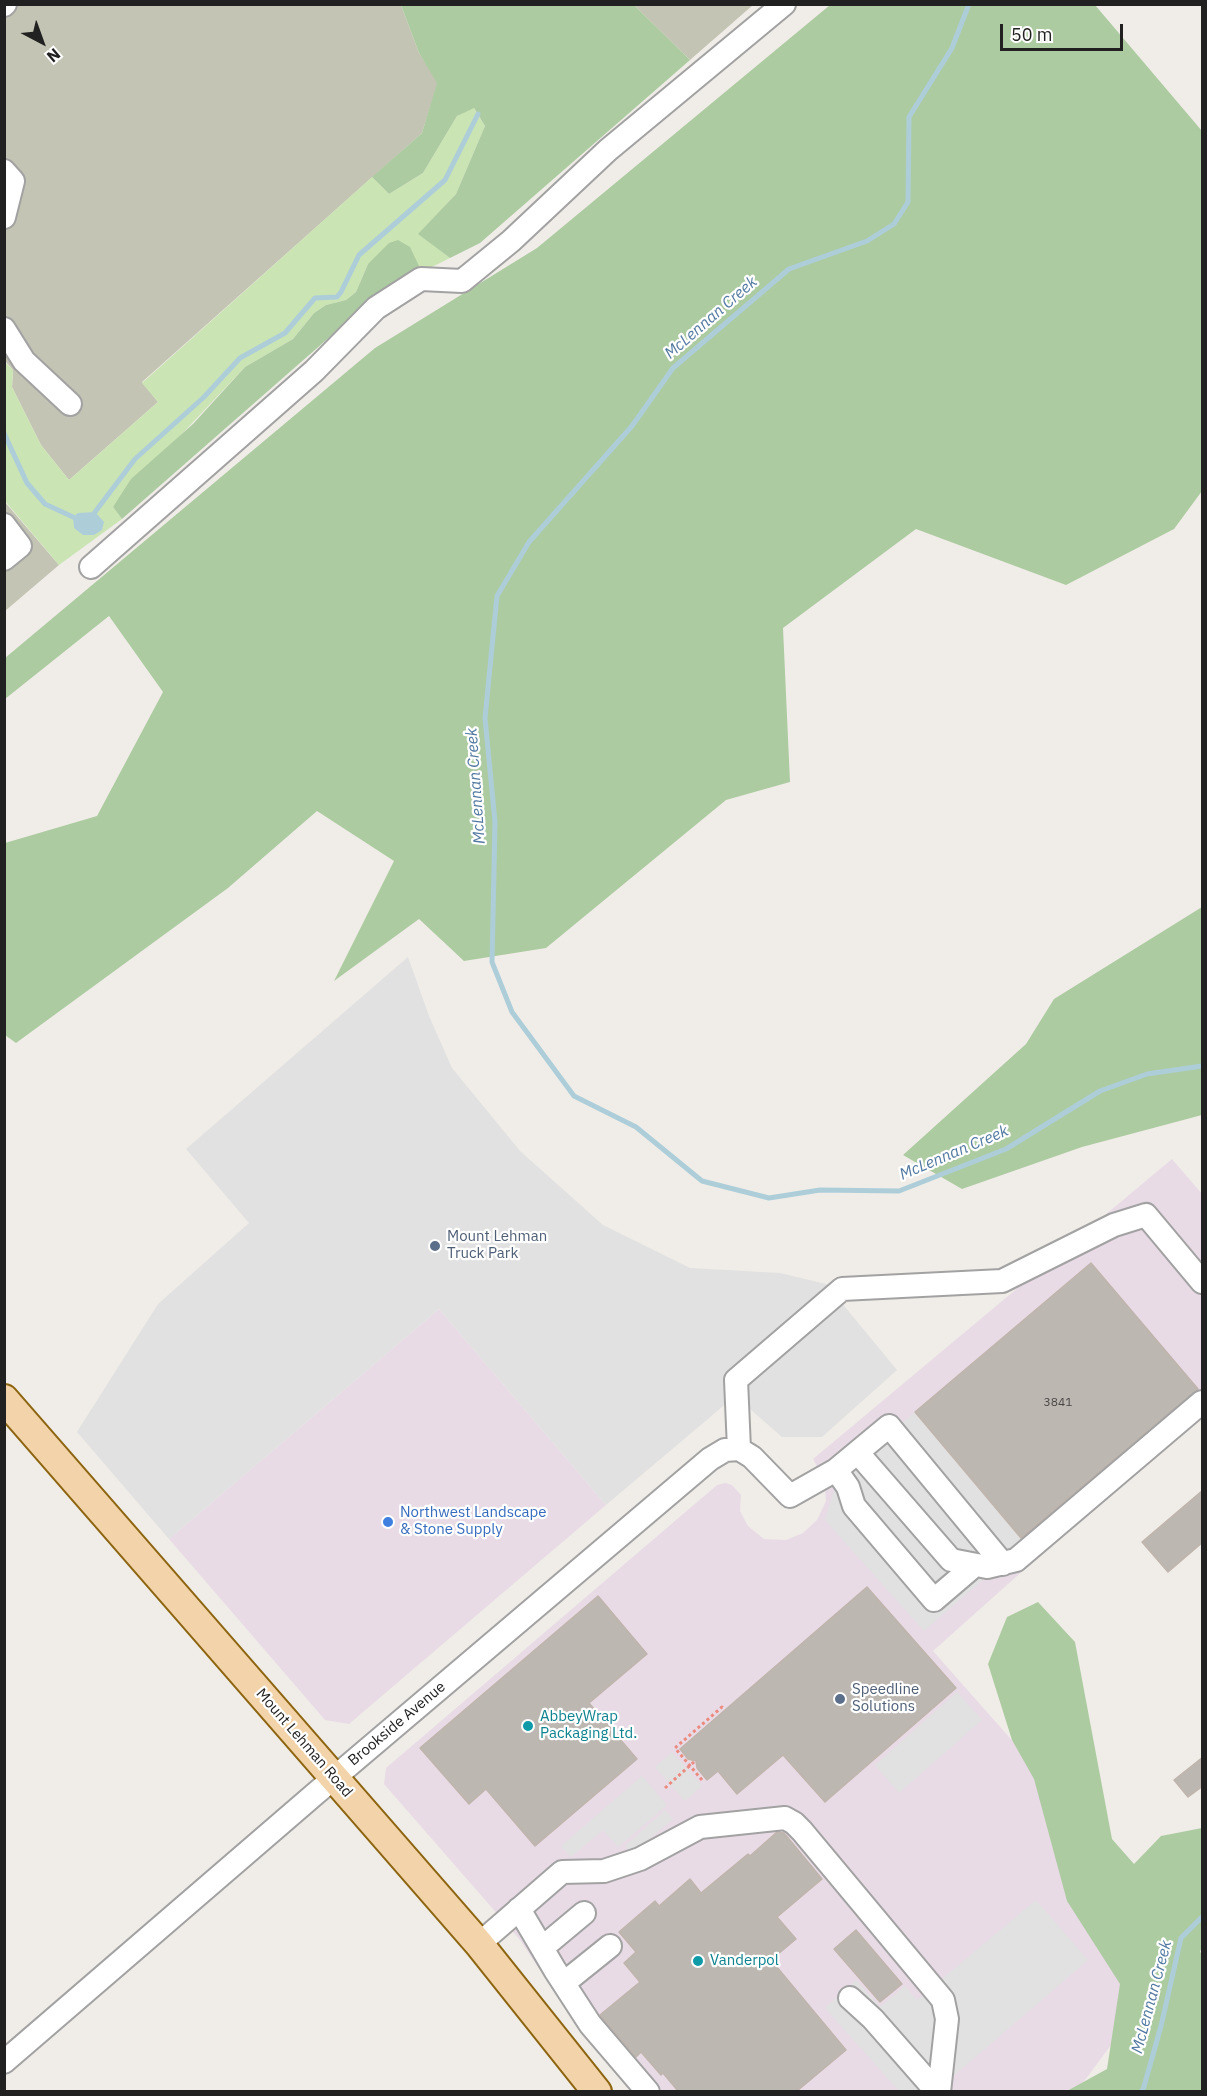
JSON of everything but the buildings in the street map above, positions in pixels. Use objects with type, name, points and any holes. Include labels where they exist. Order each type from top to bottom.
[{"type":"main road","name":"Mount Lehman Road","points":[[4,1399],[479,1944],[597,2091]]},
{"type":"street","points":[[91,567],[314,371],[376,308],[421,279],[462,281],[511,241],[608,150],[784,4]]},
{"type":"street","points":[[4,171],[13,181],[4,217]]},
{"type":"street","points":[[4,329],[24,362],[70,404]]},
{"type":"street","points":[[4,525],[20,546],[4,559]]},
{"type":"street","points":[[1003,1564],[889,1426],[836,1470],[790,1496],[758,1462],[739,1449],[736,1380],[842,1289],[1002,1281],[1114,1225],[1146,1215],[1203,1282]]},
{"type":"street","points":[[858,1453],[951,1560],[987,1567],[1016,1560],[1203,1402]]},
{"type":"street","name":"Brookside Avenue","points":[[4,2062],[710,1459],[725,1450],[739,1449]]},
{"type":"street","points":[[836,1470],[848,1487],[854,1506],[933,1600],[975,1564]]},
{"type":"street","points":[[479,1944],[562,1872],[604,1871],[640,1859],[700,1827],[785,1818],[802,1831],[943,2000],[947,2019],[938,2091]]},
{"type":"street","points":[[519,1909],[590,2024],[648,2091]]},
{"type":"street","points":[[542,1948],[584,1913]]},
{"type":"street","points":[[564,1983],[610,1946]]},
{"type":"street","points":[[849,1998],[873,2019],[938,2091]]},
{"type":"path","points":[[702,1780],[675,1748],[722,1707],[724,1710]]},
{"type":"path","points":[[665,1788],[694,1762]]},
{"type":"shaded area","points":[[4,5],[401,5],[419,53],[438,82],[422,133],[142,382],[158,402],[69,480],[41,445],[12,387],[13,370],[5,361]]},
{"type":"shaded area","points":[[634,5],[753,5],[690,60]]},
{"type":"shaded area","points":[[4,501],[59,565],[5,611],[4,611]]},
{"type":"shaded area","name":"Mount Lehman Truck Park","points":[[408,957],[429,1016],[452,1068],[520,1151],[603,1225],[690,1268],[780,1273],[826,1284],[897,1370],[822,1437],[782,1437],[735,1396],[606,1505],[439,1309],[169,1539],[77,1432],[158,1304],[249,1223],[186,1149]]},
{"type":"shaded area","points":[[1172,1159],[1202,1194],[1202,1411],[933,1651],[1055,1789],[1136,1982],[1123,2029],[1085,2080],[1074,2091],[631,2091],[580,2031],[520,1940],[384,1784],[386,1768],[717,1485],[725,1483],[732,1485],[741,1495],[740,1511],[748,1526],[764,1539],[786,1540],[803,1533],[817,1520],[826,1501],[824,1479],[813,1459]]},
{"type":"shaded area","name":"Northwest Landscape & Stone Supply","points":[[439,1309],[606,1505],[349,1724],[325,1720],[169,1539]]},
{"type":"shaded area","points":[[915,1412],[1025,1543],[924,1631],[825,1520],[837,1480]]},
{"type":"shaded area","points":[[957,1692],[982,1720],[899,1793],[875,1765]]},
{"type":"shaded area","points":[[672,1752],[702,1786],[685,1801],[655,1767]]},
{"type":"shaded area","points":[[642,1776],[667,1805],[618,1847],[603,1830],[571,1857],[561,1846]]},
{"type":"shaded area","points":[[665,1810],[673,1819],[632,1854],[625,1846]]},
{"type":"shaded area","points":[[1036,1900],[1088,1960],[936,2091],[899,2091],[825,2008],[856,1980],[880,2007],[905,1986],[917,2000]]},
{"type":"green space","points":[[401,5],[634,5],[690,60],[480,243],[450,258],[418,234],[456,194],[485,126],[474,108],[457,116],[423,173],[389,194],[372,177],[422,133],[437,83],[419,53]]},
{"type":"green space","points":[[830,5],[1095,5],[1202,131],[1202,491],[1174,529],[1066,585],[916,529],[783,628],[790,782],[726,800],[546,948],[464,961],[419,919],[334,981],[394,861],[317,811],[228,888],[16,1043],[5,1035],[5,843],[97,816],[163,692],[109,616],[5,699],[5,658],[375,348],[537,248]]},
{"type":"green space","points":[[473,107],[485,126],[456,194],[419,234],[450,258],[416,275],[368,264],[356,292],[346,300],[326,305],[314,313],[293,339],[245,367],[113,507],[122,519],[59,565],[5,501],[4,361],[13,370],[12,387],[41,445],[69,480],[158,402],[142,383],[372,177],[389,194],[423,173],[457,116]]},
{"type":"green space","points":[[398,240],[410,247],[419,266],[416,275],[373,299],[122,519],[113,507],[131,479],[193,424],[245,367],[293,339],[314,313],[326,305],[346,300],[356,292],[368,264],[389,243]]},
{"type":"green space","points":[[1202,907],[1202,1115],[1082,1147],[962,1189],[903,1155],[1026,1044],[1054,999]]},
{"type":"green space","points":[[1038,1602],[1075,1642],[1112,1839],[1134,1864],[1161,1836],[1202,1828],[1202,1949],[1200,1951],[1202,1956],[1202,2091],[1067,2091],[1107,2069],[1120,1984],[1067,1901],[1034,1779],[1012,1740],[988,1664],[1007,1617]]},
{"type":"water","points":[[95,512],[104,522],[102,530],[94,535],[83,535],[74,528],[73,517],[78,513]]},
{"type":"waterway","name":"McLennan Creek","points":[[969,4],[952,48],[909,117],[908,202],[894,224],[867,241],[789,269],[673,368],[632,426],[529,542],[497,596],[485,718],[495,822],[492,962],[512,1012],[574,1096],[636,1127],[702,1181],[769,1198],[820,1190],[899,1191],[1006,1149],[1100,1091],[1147,1074],[1202,1066]]},
{"type":"waterway","points":[[95,512],[135,459],[204,397],[240,358],[285,333],[315,298],[337,297],[359,255],[445,180],[478,114]]},
{"type":"waterway","points":[[4,433],[27,483],[45,504],[73,517]]},
{"type":"waterway","name":"McLennan Creek","points":[[1140,2092],[1143,2090],[1161,2026],[1181,1938],[1202,1917]]},
{"type":"place","name":"Mount Lehman Truck Park","points":[[435,1246]]},
{"type":"place","name":"Northwest Landscape & Stone Supply","points":[[388,1522]]},
{"type":"place","name":"Speedline Solutions","points":[[840,1699]]},
{"type":"place","name":"AbbeyWrap Packaging Ltd.","points":[[528,1726]]},
{"type":"place","name":"Vanderpol","points":[[698,1961]]}]
